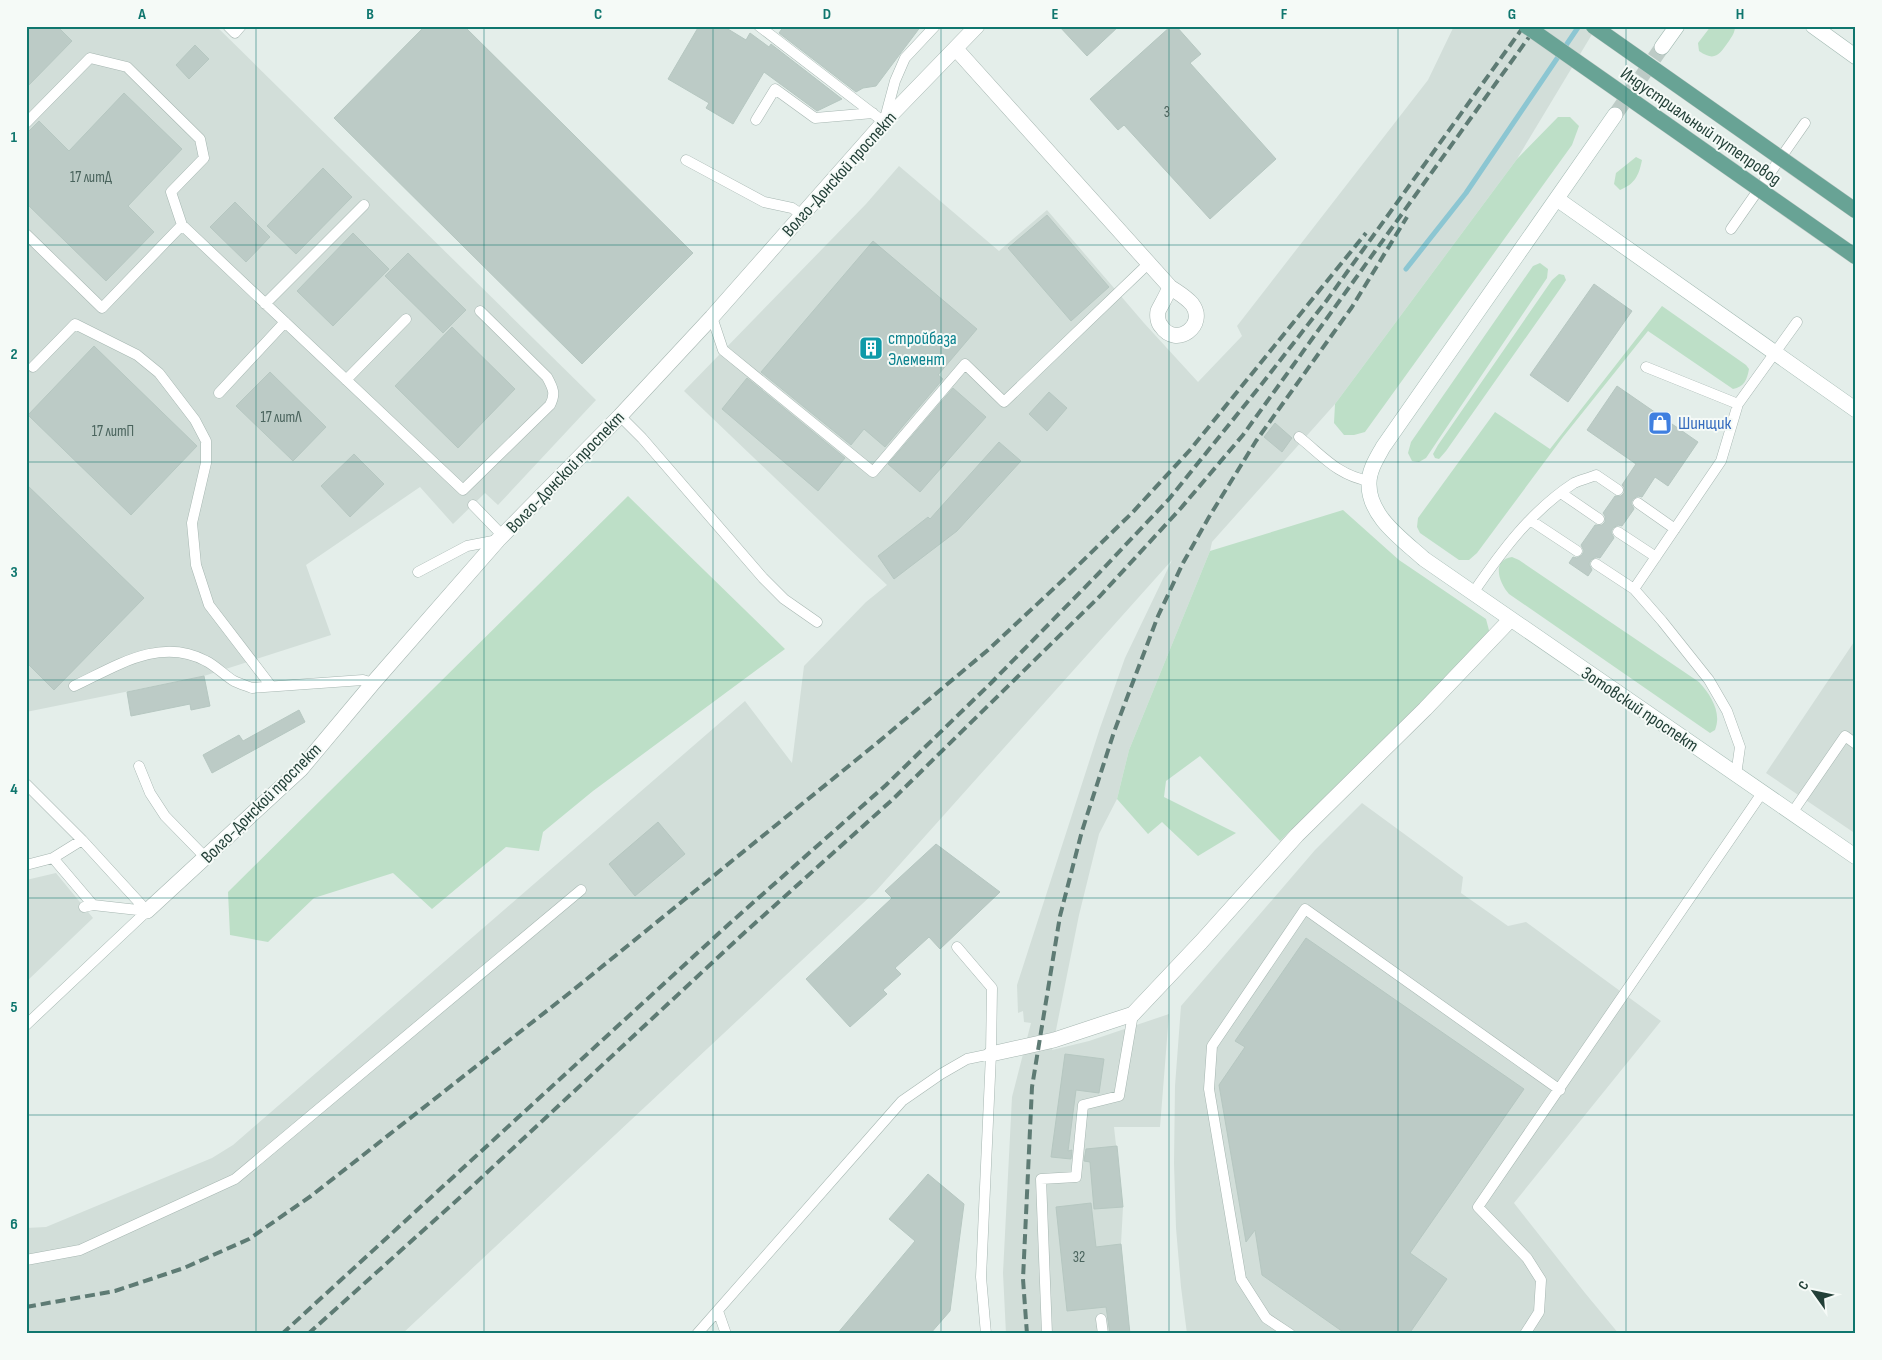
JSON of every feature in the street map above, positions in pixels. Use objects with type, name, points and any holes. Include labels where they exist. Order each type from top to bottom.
[{"type":"main road","name":"Индустриальный путепровод","points":[[1526,26],[1856,257]]},
{"type":"main road","name":"Индустриальный путепровод","points":[[1593,26],[1856,210]]},
{"type":"street","name":"Волго-Донской проспект","points":[[147,911],[301,769],[373,683],[500,538],[620,416],[712,317],[802,214],[879,117],[956,49],[977,26]]},
{"type":"street","points":[[1662,47],[1677,26]]},
{"type":"street","points":[[1813,26],[1856,56]]},
{"type":"street","points":[[956,49],[1170,287]]},
{"type":"street","points":[[1369,481],[1373,464],[1383,447],[1615,115]]},
{"type":"street","points":[[1557,199],[1856,410]]},
{"type":"street","name":"Зотовский проспект","points":[[1369,481],[1370,498],[1379,516],[1424,559],[1856,857]]},
{"type":"street","points":[[991,1054],[1054,1040],[1133,1014],[1297,835],[1425,709],[1510,620]]},
{"type":"lane","points":[[228,26],[235,33],[241,26]]},
{"type":"lane","points":[[759,26],[879,117]]},
{"type":"lane","points":[[879,117],[905,58],[935,26]]},
{"type":"lane","points":[[26,124],[90,58],[127,67],[200,139],[204,158],[171,192],[182,226],[463,490],[550,405],[554,397],[552,387],[546,377],[480,311]]},
{"type":"lane","points":[[756,120],[775,89],[815,118],[879,117]]},
{"type":"lane","points":[[1731,229],[1805,123]]},
{"type":"lane","points":[[686,160],[764,202],[792,208],[802,214]]},
{"type":"lane","points":[[266,304],[364,205]]},
{"type":"lane","points":[[26,234],[102,308],[182,226]]},
{"type":"lane","points":[[712,317],[723,350],[872,472],[965,364],[1004,402],[1149,264]]},
{"type":"lane","points":[[346,380],[406,318]]},
{"type":"lane","points":[[219,393],[285,322]]},
{"type":"lane","points":[[1634,589],[1721,461],[1738,404],[1797,322]]},
{"type":"lane","points":[[33,367],[75,324],[137,355],[159,373],[195,420],[206,441],[206,463],[192,523],[196,565],[209,605],[271,686]]},
{"type":"lane","points":[[1646,367],[1738,404]]},
{"type":"lane","points":[[620,416],[642,438],[763,578],[784,599],[817,622]]},
{"type":"lane","points":[[1299,437],[1340,472],[1369,481]]},
{"type":"lane","points":[[1474,593],[1495,561],[1517,533],[1576,482],[1596,475],[1618,490]]},
{"type":"lane","points":[[1561,494],[1599,519]]},
{"type":"lane","points":[[1638,503],[1675,529]]},
{"type":"lane","points":[[418,572],[467,546],[500,538],[473,505]]},
{"type":"lane","points":[[1530,520],[1577,551]]},
{"type":"lane","points":[[1618,532],[1656,557]]},
{"type":"lane","points":[[1596,564],[1634,589],[1709,680],[1726,711],[1740,747],[1736,775]]},
{"type":"lane","points":[[74,686],[142,655],[167,650],[205,660],[235,682],[252,688],[363,680],[373,683]]},
{"type":"lane","points":[[1792,814],[1845,736],[1856,744]]},
{"type":"lane","points":[[139,766],[150,793],[165,816],[206,858]]},
{"type":"lane","points":[[26,784],[82,840],[147,911]]},
{"type":"lane","points":[[1525,1334],[1539,1312],[1541,1280],[1527,1258],[1478,1207],[1762,793]]},
{"type":"lane","points":[[26,865],[54,858],[82,840]]},
{"type":"lane","points":[[54,858],[88,906],[147,911]]},
{"type":"lane","points":[[26,1260],[80,1250],[235,1179],[581,890]]},
{"type":"lane","points":[[1290,1334],[1266,1318],[1241,1279],[1209,1089],[1212,1046],[1305,909],[1560,1090]]},
{"type":"lane","points":[[26,1025],[147,911]]},
{"type":"lane","points":[[957,947],[992,988],[991,1054],[981,1277],[986,1334]]},
{"type":"lane","points":[[1047,1334],[1041,1179],[1076,1177],[1083,1105],[1119,1096],[1133,1014]]},
{"type":"lane","points":[[697,1334],[902,1101],[941,1074],[967,1060],[991,1054]]},
{"type":"lane","points":[[718,1311],[726,1334]]},
{"type":"lane","points":[[1101,1319],[1103,1334]]},
{"type":"shaded area","points":[[26,26],[216,26],[596,400],[498,505],[485,493],[453,524],[420,487],[306,565],[331,635],[204,676],[26,712]]},
{"type":"shaded area","points":[[1454,26],[1597,26],[1517,159],[1335,404],[1212,542],[1129,750],[1117,799],[1099,834],[1079,915],[1052,1050],[1089,1041],[1169,1014],[1160,1127],[1114,1127],[1123,1207],[1121,1244],[1130,1334],[1006,1334],[1003,1273],[1012,1097],[1031,1023],[1024,1022],[1023,1011],[1018,1013],[1017,985],[1100,728],[1125,658],[1172,560],[876,891],[402,1334],[26,1334],[26,1228],[46,1227],[212,1158],[233,1145],[745,701],[792,763],[804,666],[866,602],[887,585],[684,391],[866,204],[899,166],[999,251],[1047,210],[1144,323],[1198,382],[1242,336],[1237,326],[1428,80]]},
{"type":"shaded area","points":[[1856,639],[1856,834],[1766,773]]},
{"type":"shaded area","points":[[1362,803],[1463,877],[1461,893],[1508,926],[1526,922],[1661,1021],[1514,1203],[1619,1334],[1187,1334],[1176,1228],[1174,1163],[1175,1086],[1181,1006],[1315,850]]},
{"type":"shaded area","points":[[56,873],[93,918],[26,982],[26,880]]},
{"type":"green space","points":[[1711,26],[1735,26],[1733,34],[1719,53],[1709,56],[1699,51],[1698,43]]},
{"type":"green space","points":[[1558,117],[1570,117],[1579,126],[1572,145],[1365,432],[1344,435],[1334,423],[1335,404],[1517,159]]},
{"type":"green space","points":[[1636,157],[1642,160],[1638,175],[1633,182],[1620,190],[1614,184],[1616,173]]},
{"type":"green space","points":[[1540,263],[1548,269],[1547,278],[1426,458],[1419,462],[1412,461],[1408,453],[1411,442],[1533,266]]},
{"type":"green space","points":[[1559,274],[1564,275],[1566,280],[1560,289],[1446,451],[1439,459],[1435,458],[1433,454],[1438,445],[1552,280]]},
{"type":"green space","points":[[1662,306],[1746,365],[1749,369],[1746,380],[1742,385],[1733,389],[1648,331],[1563,437],[1477,553],[1469,560],[1459,560],[1420,533],[1417,527],[1418,518],[1495,412],[1550,449]]},
{"type":"green space","points":[[628,496],[785,649],[593,791],[543,832],[539,851],[506,847],[432,909],[393,873],[314,898],[268,942],[230,935],[228,892]]},
{"type":"green space","points":[[1343,510],[1399,560],[1486,619],[1490,634],[1280,841],[1200,756],[1166,781],[1164,797],[1236,833],[1198,856],[1162,822],[1148,834],[1117,799],[1129,750],[1210,551]]},
{"type":"green space","points":[[1512,557],[1699,682],[1714,704],[1717,717],[1715,730],[1710,733],[1509,594],[1502,584],[1499,567],[1501,562]]},
{"type":"building","points":[[26,26],[57,26],[72,41],[26,88]]},
{"type":"building","points":[[425,26],[464,26],[693,253],[582,364],[334,118]]},
{"type":"building","points":[[699,26],[723,26],[746,40],[750,33],[769,47],[771,44],[842,99],[817,111],[764,72],[733,124],[706,108],[709,103],[668,79]]},
{"type":"building","points":[[784,26],[921,26],[876,86],[863,88],[856,92],[779,33]]},
{"type":"building","points":[[1059,26],[1119,26],[1087,56]]},
{"type":"building","points":[[1171,26],[1176,26],[1201,54],[1190,63],[1276,159],[1210,219],[1124,125],[1118,130],[1090,99]]},
{"type":"building","points":[[195,45],[209,59],[189,79],[176,65]]},
{"type":"building","points":[[124,93],[182,149],[128,206],[154,232],[106,281],[26,203],[26,134],[39,121],[69,151]]},
{"type":"building","points":[[323,168],[352,197],[296,254],[267,226]]},
{"type":"building","points":[[235,202],[270,237],[246,262],[210,227]]},
{"type":"building","points":[[1047,215],[1109,287],[1071,321],[1008,248]]},
{"type":"building","points":[[353,233],[389,269],[333,326],[297,291]]},
{"type":"building","name":"стройбаза Элемент","points":[[873,241],[977,329],[938,375],[943,379],[885,447],[864,429],[851,445],[761,372]]},
{"type":"building","points":[[408,253],[466,310],[443,333],[385,276]]},
{"type":"building","points":[[1594,284],[1632,311],[1568,402],[1530,375]]},
{"type":"building","points":[[452,327],[515,389],[458,448],[395,386]]},
{"type":"building","points":[[94,346],[197,446],[131,515],[28,415]]},
{"type":"building","points":[[270,372],[326,427],[293,461],[236,406]]},
{"type":"building","points":[[747,378],[845,458],[818,491],[722,409]]},
{"type":"building","points":[[1617,386],[1698,442],[1668,486],[1655,477],[1642,497],[1638,496],[1633,499],[1631,503],[1634,509],[1622,526],[1618,525],[1613,528],[1611,532],[1614,538],[1600,558],[1596,557],[1591,560],[1589,564],[1592,570],[1588,576],[1569,563],[1573,557],[1577,558],[1582,555],[1584,551],[1581,545],[1595,525],[1602,525],[1605,522],[1603,513],[1615,496],[1621,496],[1624,493],[1622,485],[1636,464],[1587,430]]},
{"type":"building","points":[[953,388],[986,417],[920,492],[888,464]]},
{"type":"building","points":[[1049,392],[1067,408],[1047,431],[1029,414]]},
{"type":"building","points":[[1275,423],[1292,438],[1282,452],[1264,437]]},
{"type":"building","points":[[999,442],[1021,461],[957,531],[894,579],[878,556],[928,517],[930,519]]},
{"type":"building","points":[[354,454],[384,484],[350,517],[321,486]]},
{"type":"building","points":[[26,484],[144,598],[54,690],[26,662]]},
{"type":"building","points":[[204,676],[210,706],[191,710],[190,704],[131,716],[127,692]]},
{"type":"building","points":[[299,710],[305,722],[212,773],[203,755],[239,735],[243,741]]},
{"type":"building","points":[[658,822],[685,854],[635,896],[609,864]]},
{"type":"building","points":[[936,844],[1000,892],[940,949],[929,937],[895,968],[901,974],[883,990],[887,994],[850,1027],[806,979],[892,898],[885,891]]},
{"type":"building","points":[[1306,938],[1524,1089],[1410,1253],[1447,1279],[1409,1334],[1346,1334],[1262,1275],[1255,1230],[1246,1242],[1219,1085],[1245,1047],[1235,1041]]},
{"type":"building","points":[[1065,1054],[1104,1059],[1099,1093],[1076,1090],[1068,1151],[1072,1150],[1071,1159],[1051,1157]]},
{"type":"building","points":[[1117,1146],[1123,1207],[1094,1209],[1090,1162],[1084,1161],[1086,1149]]},
{"type":"building","points":[[928,1174],[964,1204],[950,1311],[930,1334],[837,1334],[915,1241],[889,1219]]},
{"type":"building","points":[[1091,1203],[1096,1247],[1121,1244],[1130,1334],[1110,1334],[1106,1307],[1067,1311],[1056,1207]]},
{"type":"waterway","points":[[1406,269],[1466,193],[1579,26]]},
{"type":"tunnel","points":[[1615,115],[1662,47]]},
{"type":"railway","points":[[282,1334],[729,924],[886,785],[991,683],[1099,573],[1169,499],[1261,385],[1327,300],[1524,26]]},
{"type":"railway","points":[[308,1334],[466,1192],[743,934],[892,800],[1100,596],[1181,508],[1243,435],[1537,26]]},
{"type":"railway","points":[[1027,1334],[1023,1279],[1032,1087],[1060,916],[1082,831],[1114,732],[1158,616],[1183,563],[1209,517],[1256,441],[1352,307],[1407,217]]},
{"type":"railway","points":[[26,1307],[115,1291],[184,1268],[249,1239],[311,1196],[572,991],[877,743],[988,650],[1064,579],[1132,513],[1190,450],[1366,233]]},
{"type":"place","name":"стройбаза Элемент","points":[[871,348]]},
{"type":"place","name":"Шинщик","points":[[1660,423]]}]
